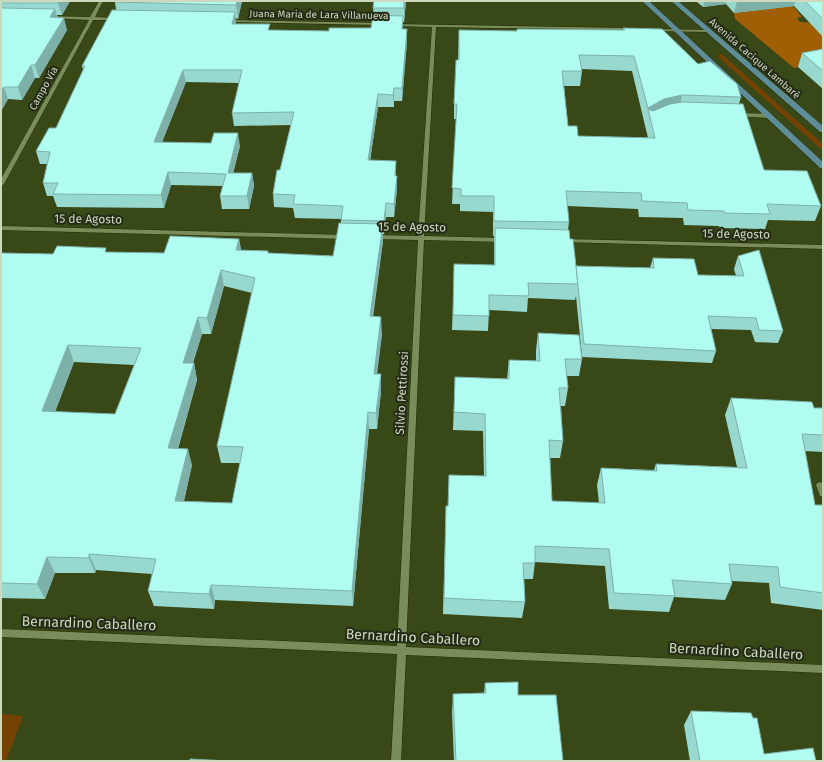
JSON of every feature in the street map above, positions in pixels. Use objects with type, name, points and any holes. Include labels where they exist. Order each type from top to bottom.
[{"type":"main road","points":[[645,1],[823,166]]},
{"type":"main road","name":"Avenida Cacique Lambaré","points":[[674,1],[823,130]]},
{"type":"street","name":"Campo Vía","points":[[1,184],[102,1]]},
{"type":"street","points":[[47,17],[124,19]]},
{"type":"street","name":"Juana Maria de Lara Villanueva","points":[[219,21],[638,29]]},
{"type":"street","name":"Silvio Pettirossi","points":[[396,761],[420,239],[434,26]]},
{"type":"street","points":[[646,30],[708,30]]},
{"type":"street","points":[[730,115],[769,116]]},
{"type":"street","name":"15 de Agosto","points":[[1,228],[349,237]]},
{"type":"street","name":"15 de Agosto","points":[[365,237],[507,240]]},
{"type":"street","name":"15 de Agosto","points":[[555,241],[823,247]]},
{"type":"street","points":[[820,485],[823,494]]},
{"type":"street","name":"Bernardino Caballero","points":[[1,633],[823,669]]},
{"type":"shaded area","points":[[793,6],[802,17],[797,18],[800,22],[823,23],[823,62],[794,68],[735,19],[734,13]]},
{"type":"shaded area","points":[[720,54],[723,55],[823,144],[823,151],[717,56]]},
{"type":"shaded area","points":[[1,714],[23,716],[6,761],[1,761]]},
{"type":"building","points":[[1,1],[60,1],[58,3],[1,3]]},
{"type":"building","points":[[115,1],[237,1],[236,5]]},
{"type":"building","points":[[374,1],[404,1],[404,8],[373,8]]},
{"type":"building","points":[[805,1],[823,1],[823,19]]},
{"type":"building","points":[[1,8],[55,9],[50,17],[64,18],[35,65],[31,65],[18,87],[4,87],[1,91]]},
{"type":"building","points":[[112,10],[235,12],[232,24],[270,24],[268,30],[329,31],[329,28],[371,28],[373,15],[403,16],[402,29],[407,29],[402,88],[394,88],[393,95],[378,94],[368,160],[396,161],[395,176],[397,176],[394,204],[386,203],[384,221],[341,220],[343,206],[293,204],[295,195],[273,194],[277,170],[280,170],[294,112],[232,113],[242,70],[183,70],[154,142],[211,143],[214,133],[238,133],[228,173],[252,173],[247,196],[220,196],[226,174],[168,172],[161,195],[53,194],[58,183],[43,183],[50,152],[36,151],[49,128],[56,128],[85,66],[82,66]]},
{"type":"building","points":[[623,28],[662,29],[698,64],[710,61],[737,84],[741,97],[682,95],[664,99],[648,108],[634,56],[579,55],[582,71],[562,71],[568,126],[577,126],[578,136],[655,138],[648,109],[653,111],[670,104],[682,102],[743,104],[764,170],[807,171],[821,206],[767,204],[770,214],[724,213],[724,211],[688,210],[687,203],[642,201],[641,193],[566,191],[569,222],[494,221],[494,196],[461,196],[461,189],[452,188],[457,104],[454,104],[456,60],[459,60],[459,30],[625,30]]},
{"type":"building","points":[[823,49],[823,71],[802,53]]},
{"type":"building","points":[[339,223],[383,224],[370,316],[381,317],[374,374],[381,374],[376,413],[368,412],[352,591],[211,585],[209,594],[148,591],[156,559],[89,554],[89,558],[47,557],[37,584],[1,583],[1,253],[53,254],[57,246],[106,248],[105,252],[164,253],[170,236],[239,239],[236,250],[333,256]],"holes":[[[221,270],[255,278],[217,446],[243,447],[232,503],[175,501],[188,449],[168,448],[194,363],[183,363],[198,317],[207,318]],[[68,345],[141,348],[115,414],[42,411]]]},
{"type":"building","points":[[495,228],[569,230],[570,239],[573,239],[578,284],[528,283],[529,296],[489,295],[489,316],[453,315],[454,264],[495,265]]},
{"type":"building","points":[[759,250],[783,331],[759,330],[756,318],[708,316],[716,351],[584,344],[576,266],[654,268],[653,258],[694,259],[698,275],[744,276],[738,256]]},
{"type":"building","points":[[538,333],[579,335],[582,359],[565,359],[568,388],[559,388],[563,441],[549,440],[552,501],[605,503],[601,468],[657,471],[656,464],[747,468],[731,398],[812,402],[814,408],[823,408],[823,435],[802,434],[815,505],[823,505],[823,593],[780,587],[778,567],[729,564],[732,584],[672,580],[675,596],[614,593],[609,549],[535,546],[535,563],[523,563],[525,602],[444,598],[446,506],[448,506],[449,475],[486,476],[485,414],[454,412],[455,377],[509,379],[509,360],[540,361]]},
{"type":"building","points":[[518,682],[518,695],[556,695],[563,761],[456,761],[453,694],[486,693],[485,683]]},
{"type":"building","points":[[691,711],[751,713],[753,718],[757,718],[764,754],[813,748],[816,761],[700,761]]},
{"type":"building","points":[[190,759],[228,761],[190,761]]}]
